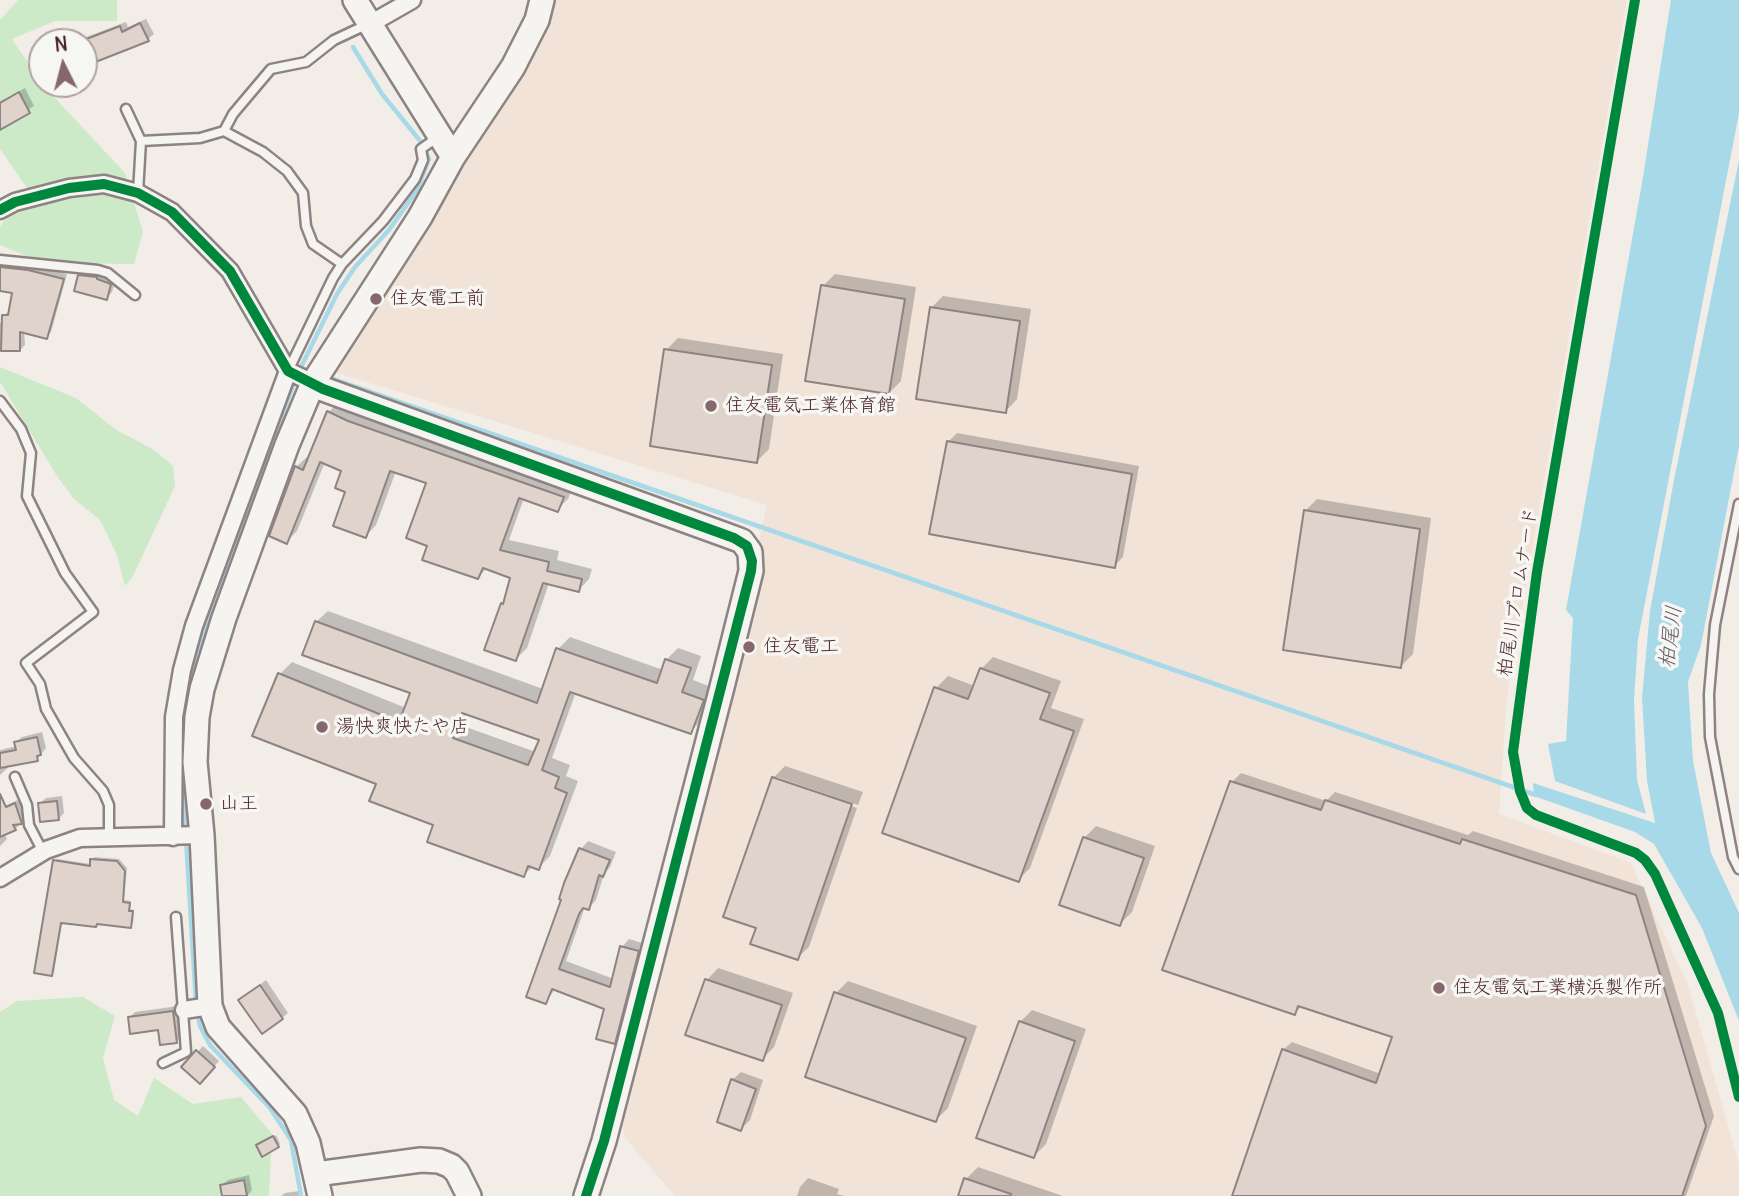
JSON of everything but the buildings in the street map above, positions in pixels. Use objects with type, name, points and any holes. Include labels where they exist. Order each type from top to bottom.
[{"type":"street","points":[[355,0],[453,157]]},
{"type":"street","points":[[370,24],[412,0]]},
{"type":"street","points":[[173,836],[174,717],[182,670],[194,626],[304,376],[331,354],[420,217],[453,157],[513,67],[537,20],[542,0]]},
{"type":"street","points":[[0,210],[15,202],[69,188],[104,184],[138,193],[172,212],[230,271],[304,376],[323,389],[742,541],[750,552],[751,570],[722,687],[604,1140],[586,1196]]},
{"type":"street","points":[[304,376],[287,445],[224,618],[202,689],[197,717],[195,762],[201,835],[206,1007],[218,1027],[295,1114],[309,1143],[318,1185],[421,1160],[439,1161],[457,1172],[469,1196]]},
{"type":"street","points":[[0,878],[62,842],[80,838],[201,835]]},
{"type":"street","points":[[184,1010],[206,1007]]},
{"type":"lane","points":[[141,141],[201,138],[224,131],[233,114],[271,69],[306,62],[334,40],[370,24]]},
{"type":"lane","points":[[126,108],[141,141],[138,193]]},
{"type":"lane","points":[[224,131],[262,152],[287,171],[303,193],[306,226],[313,244],[342,264]]},
{"type":"lane","points":[[304,376],[333,278],[342,264],[383,221],[415,179],[423,160],[421,149],[439,136]]},
{"type":"lane","points":[[0,260],[98,270],[108,273],[135,295]]},
{"type":"lane","points":[[0,401],[21,429],[31,453],[27,496],[65,573],[93,612],[26,663],[40,684],[46,709],[74,758],[103,790],[109,805],[109,836]]},
{"type":"lane","points":[[1739,504],[1715,625],[1709,694],[1710,737],[1733,857],[1739,869]]},
{"type":"lane","points":[[15,777],[27,805],[29,825],[43,852]]},
{"type":"lane","points":[[163,1063],[186,1052],[176,917]]},
{"type":"shaded area","points":[[552,0],[1627,0],[1507,696],[1499,814],[1631,863],[1688,985],[1739,1164],[1739,1196],[675,1196],[625,1138],[622,1124],[767,505],[328,370]]},
{"type":"green space","points":[[18,0],[117,0],[117,21],[55,21],[38,28],[28,28],[28,32],[12,39],[28,63],[28,98],[55,98],[125,173],[143,232],[134,264],[44,263],[0,245],[0,226],[29,191],[0,149],[0,20]]},
{"type":"green space","points":[[0,367],[76,398],[115,429],[154,450],[173,466],[175,486],[133,576],[125,586],[117,555],[100,520],[74,499],[57,476],[0,382]]},
{"type":"green space","points":[[83,997],[115,1016],[103,1058],[114,1100],[138,1116],[154,1078],[193,1104],[241,1097],[272,1134],[269,1196],[0,1196],[0,1012],[17,1001]]},
{"type":"water","points":[[1671,0],[1739,0],[1739,113],[1638,639],[1634,701],[1637,780],[1646,814],[1555,781],[1548,744],[1566,741],[1573,618],[1566,610],[1642,183]]},
{"type":"water","name":"柏尾川","points":[[1739,160],[1739,446],[1701,645],[1688,682],[1693,761],[1711,853],[1739,913],[1739,1021],[1702,928],[1654,844],[1635,832],[1534,796],[1533,783],[1655,823],[1647,781],[1642,698],[1650,611]]},
{"type":"waterway","points":[[300,369],[337,294],[355,267],[389,230],[417,190],[429,159],[421,142],[382,94],[353,47]]},
{"type":"waterway","points":[[300,368],[312,372]]},
{"type":"waterway","points":[[324,376],[1536,795]]},
{"type":"waterway","points":[[196,1003],[183,746],[189,680],[198,648],[295,380]]},
{"type":"waterway","points":[[197,1012],[200,1026],[210,1045],[270,1108],[291,1140],[301,1196]]},
{"type":"cycle path","name":"柏尾川プロムナード","points":[[1635,0],[1537,572],[1513,752],[1520,791],[1527,808],[1536,815],[1636,853],[1655,874],[1718,1013],[1739,1097]]},
{"type":"cycle path","points":[[0,210],[15,202],[69,188],[104,184],[138,193],[172,212],[230,271],[288,371],[323,389],[734,538],[747,546],[752,561],[751,571],[604,1141],[586,1196]]},
{"type":"place","name":"住友電工前","points":[[376,299]]},
{"type":"place","name":"住友電気工業体育館","points":[[711,406]]},
{"type":"place","name":"住友電工","points":[[749,647]]},
{"type":"place","name":"湯快爽快たや店","points":[[322,727]]},
{"type":"place","name":"山王","points":[[206,804]]},
{"type":"place","name":"住友電気工業横浜製作所","points":[[1439,988]]}]
